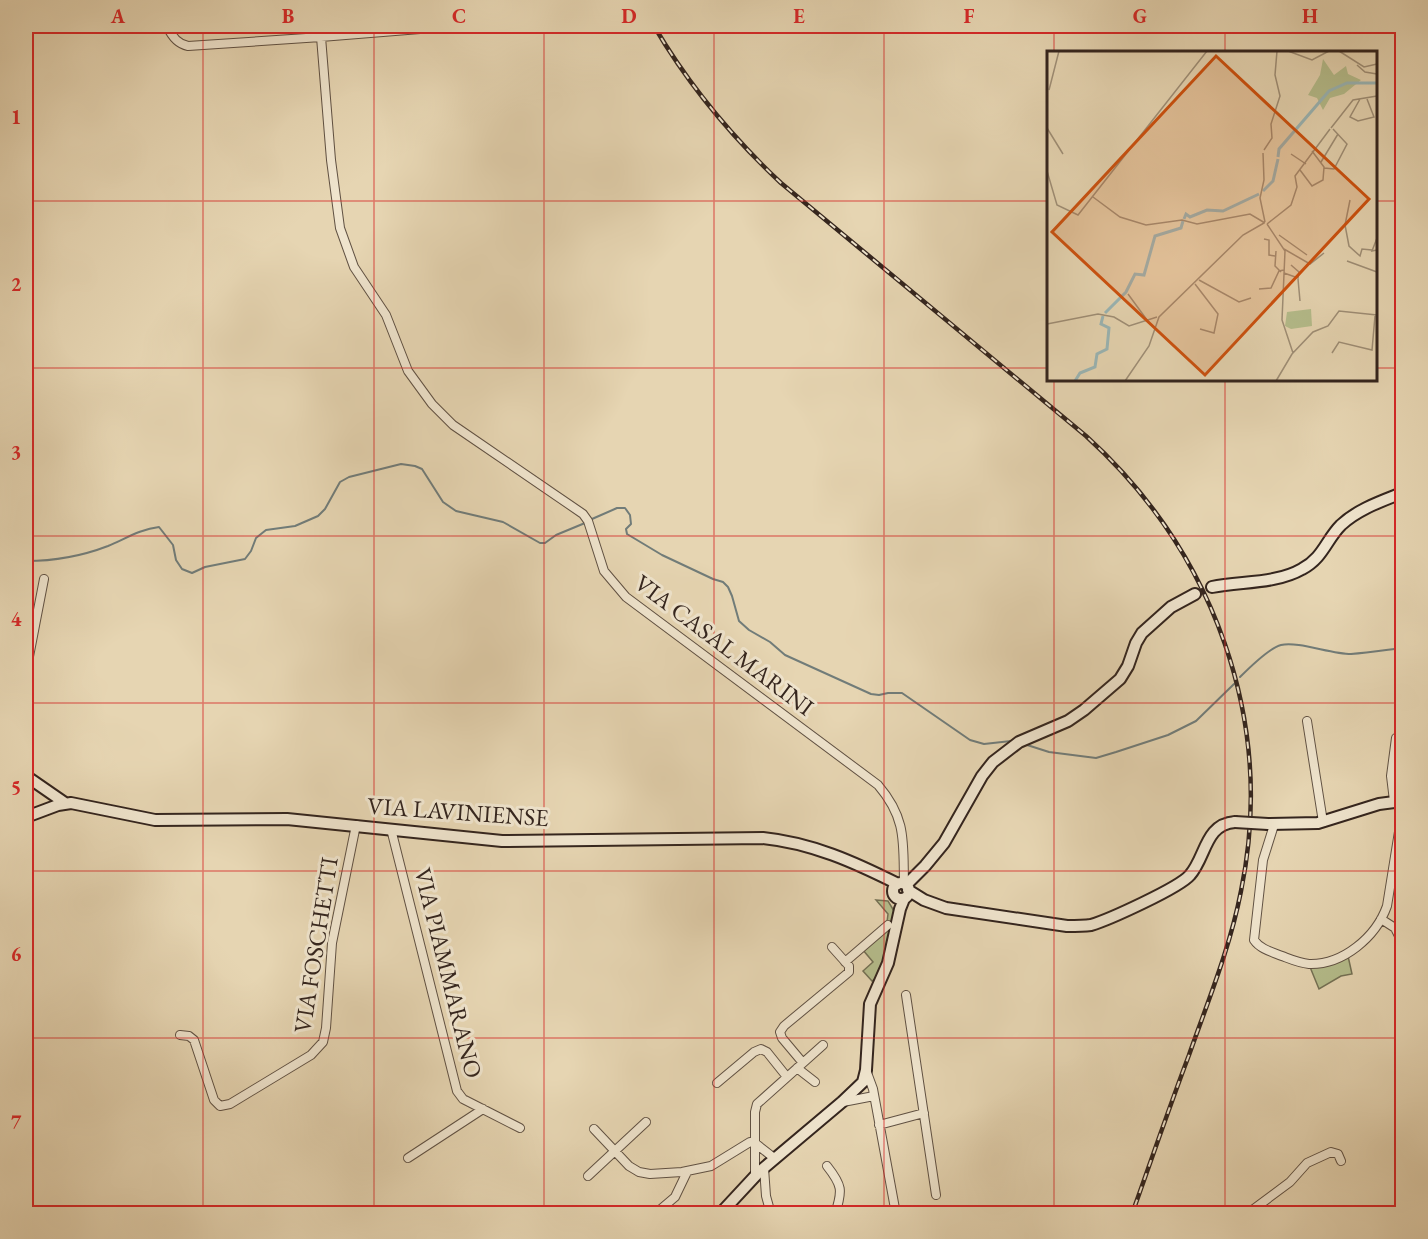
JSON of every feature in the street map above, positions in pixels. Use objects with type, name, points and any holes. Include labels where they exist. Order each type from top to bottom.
[{"type":"street","points":[[167,26],[176,40],[188,46],[457,26]]},
{"type":"street","name":"VIA CASAL MARINI","points":[[321,37],[332,171],[341,232],[354,267],[384,311],[401,357],[414,380],[432,404],[453,425],[548,492],[584,514],[604,571],[626,597],[878,785],[893,804],[901,823],[902,893]]},
{"type":"street","points":[[1212,587],[1257,581],[1298,572],[1316,559],[1348,519],[1365,509],[1402,494]]},
{"type":"street","points":[[26,672],[44,579]]},
{"type":"street","points":[[720,1214],[774,1158],[861,1085],[866,1070],[869,1006],[890,959],[902,893],[944,843],[982,776],[993,762],[1020,742],[1068,721],[1084,710],[1120,679],[1144,631],[1175,605],[1195,594]]},
{"type":"street","points":[[1307,721],[1323,822]]},
{"type":"street","points":[[1396,738],[1391,772],[1398,801],[1323,822],[1271,824],[1263,860],[1253,936],[1257,945],[1298,962],[1310,964],[1338,958],[1359,944],[1381,919],[1387,906],[1402,813]]},
{"type":"street","points":[[26,776],[65,803]]},
{"type":"street","name":"VIA LAVINIENSE","points":[[26,817],[65,803],[105,808],[155,820],[273,818],[522,842],[763,838],[817,849],[861,865],[884,877],[902,893],[942,907],[1067,926],[1090,925],[1119,914],[1186,879],[1195,868],[1213,833],[1222,825],[1235,822],[1271,824]]},
{"type":"street","name":"VIA FOSCHETTI","points":[[180,1035],[189,1036],[194,1040],[214,1100],[220,1106],[232,1102],[311,1054],[320,1046],[326,1031],[333,939],[357,825]]},
{"type":"street","name":"VIA PIAMMARANO","points":[[391,829],[456,1089],[464,1099],[520,1128]]},
{"type":"street","points":[[1391,883],[1402,881]]},
{"type":"street","points":[[1381,919],[1397,929],[1402,942]]},
{"type":"street","points":[[845,962],[888,925]]},
{"type":"street","points":[[815,1082],[800,1065],[781,1036],[781,1030],[847,975],[849,968],[832,947]]},
{"type":"street","points":[[906,995],[936,1195]]},
{"type":"street","points":[[755,1176],[757,1104],[823,1045]]},
{"type":"street","points":[[717,1083],[754,1052],[761,1049],[767,1052],[787,1077]]},
{"type":"street","points":[[866,1070],[874,1096],[896,1214]]},
{"type":"street","points":[[842,1102],[874,1096]]},
{"type":"street","points":[[408,1158],[483,1109]]},
{"type":"street","points":[[879,1125],[924,1113]]},
{"type":"street","points":[[588,1176],[646,1122]]},
{"type":"street","points":[[594,1129],[629,1166],[641,1172],[658,1174],[687,1172],[720,1162],[747,1143],[756,1144],[774,1158]]},
{"type":"street","points":[[1247,1214],[1287,1185],[1310,1161],[1331,1152],[1338,1154],[1341,1161]]},
{"type":"street","points":[[827,1166],[838,1180],[841,1189],[836,1214]]},
{"type":"street","points":[[764,1168],[766,1196],[771,1214]]},
{"type":"street","points":[[655,1214],[675,1197],[687,1172]]},
{"type":"green space","points":[[876,900],[888,901],[894,911],[887,958],[880,975],[872,981],[863,971],[873,962],[863,950],[886,930],[888,914]]},
{"type":"green space","points":[[1348,956],[1352,974],[1341,976],[1319,989],[1310,967]]},
{"type":"waterway","points":[[26,561],[57,559],[88,553],[139,532],[159,527],[173,545],[176,560],[182,569],[192,573],[205,567],[245,559],[256,538],[266,530],[295,526],[318,516],[325,509],[340,482],[349,477],[401,464],[422,469],[443,502],[456,511],[503,522],[540,543],[545,543],[556,535],[585,523]]},
{"type":"waterway","points":[[592,519],[617,508],[625,508],[630,515],[631,524],[626,529],[627,534],[662,555],[723,582],[732,596],[739,621],[785,655],[871,694],[902,693],[970,740],[984,744],[1011,741]]},
{"type":"waterway","points":[[1240,677],[1265,654],[1281,645],[1296,645],[1351,654],[1402,648]]},
{"type":"waterway","points":[[1024,744],[1049,752],[1096,758],[1168,735],[1196,721],[1234,684]]},
{"type":"tunnel","points":[[1195,594],[1212,587]]},
{"type":"railway","points":[[654,26],[681,69],[712,109],[781,183],[1086,436],[1131,482],[1169,532],[1201,586],[1225,643],[1241,703],[1250,764],[1250,827],[1241,891],[1218,974],[1132,1214]]}]
